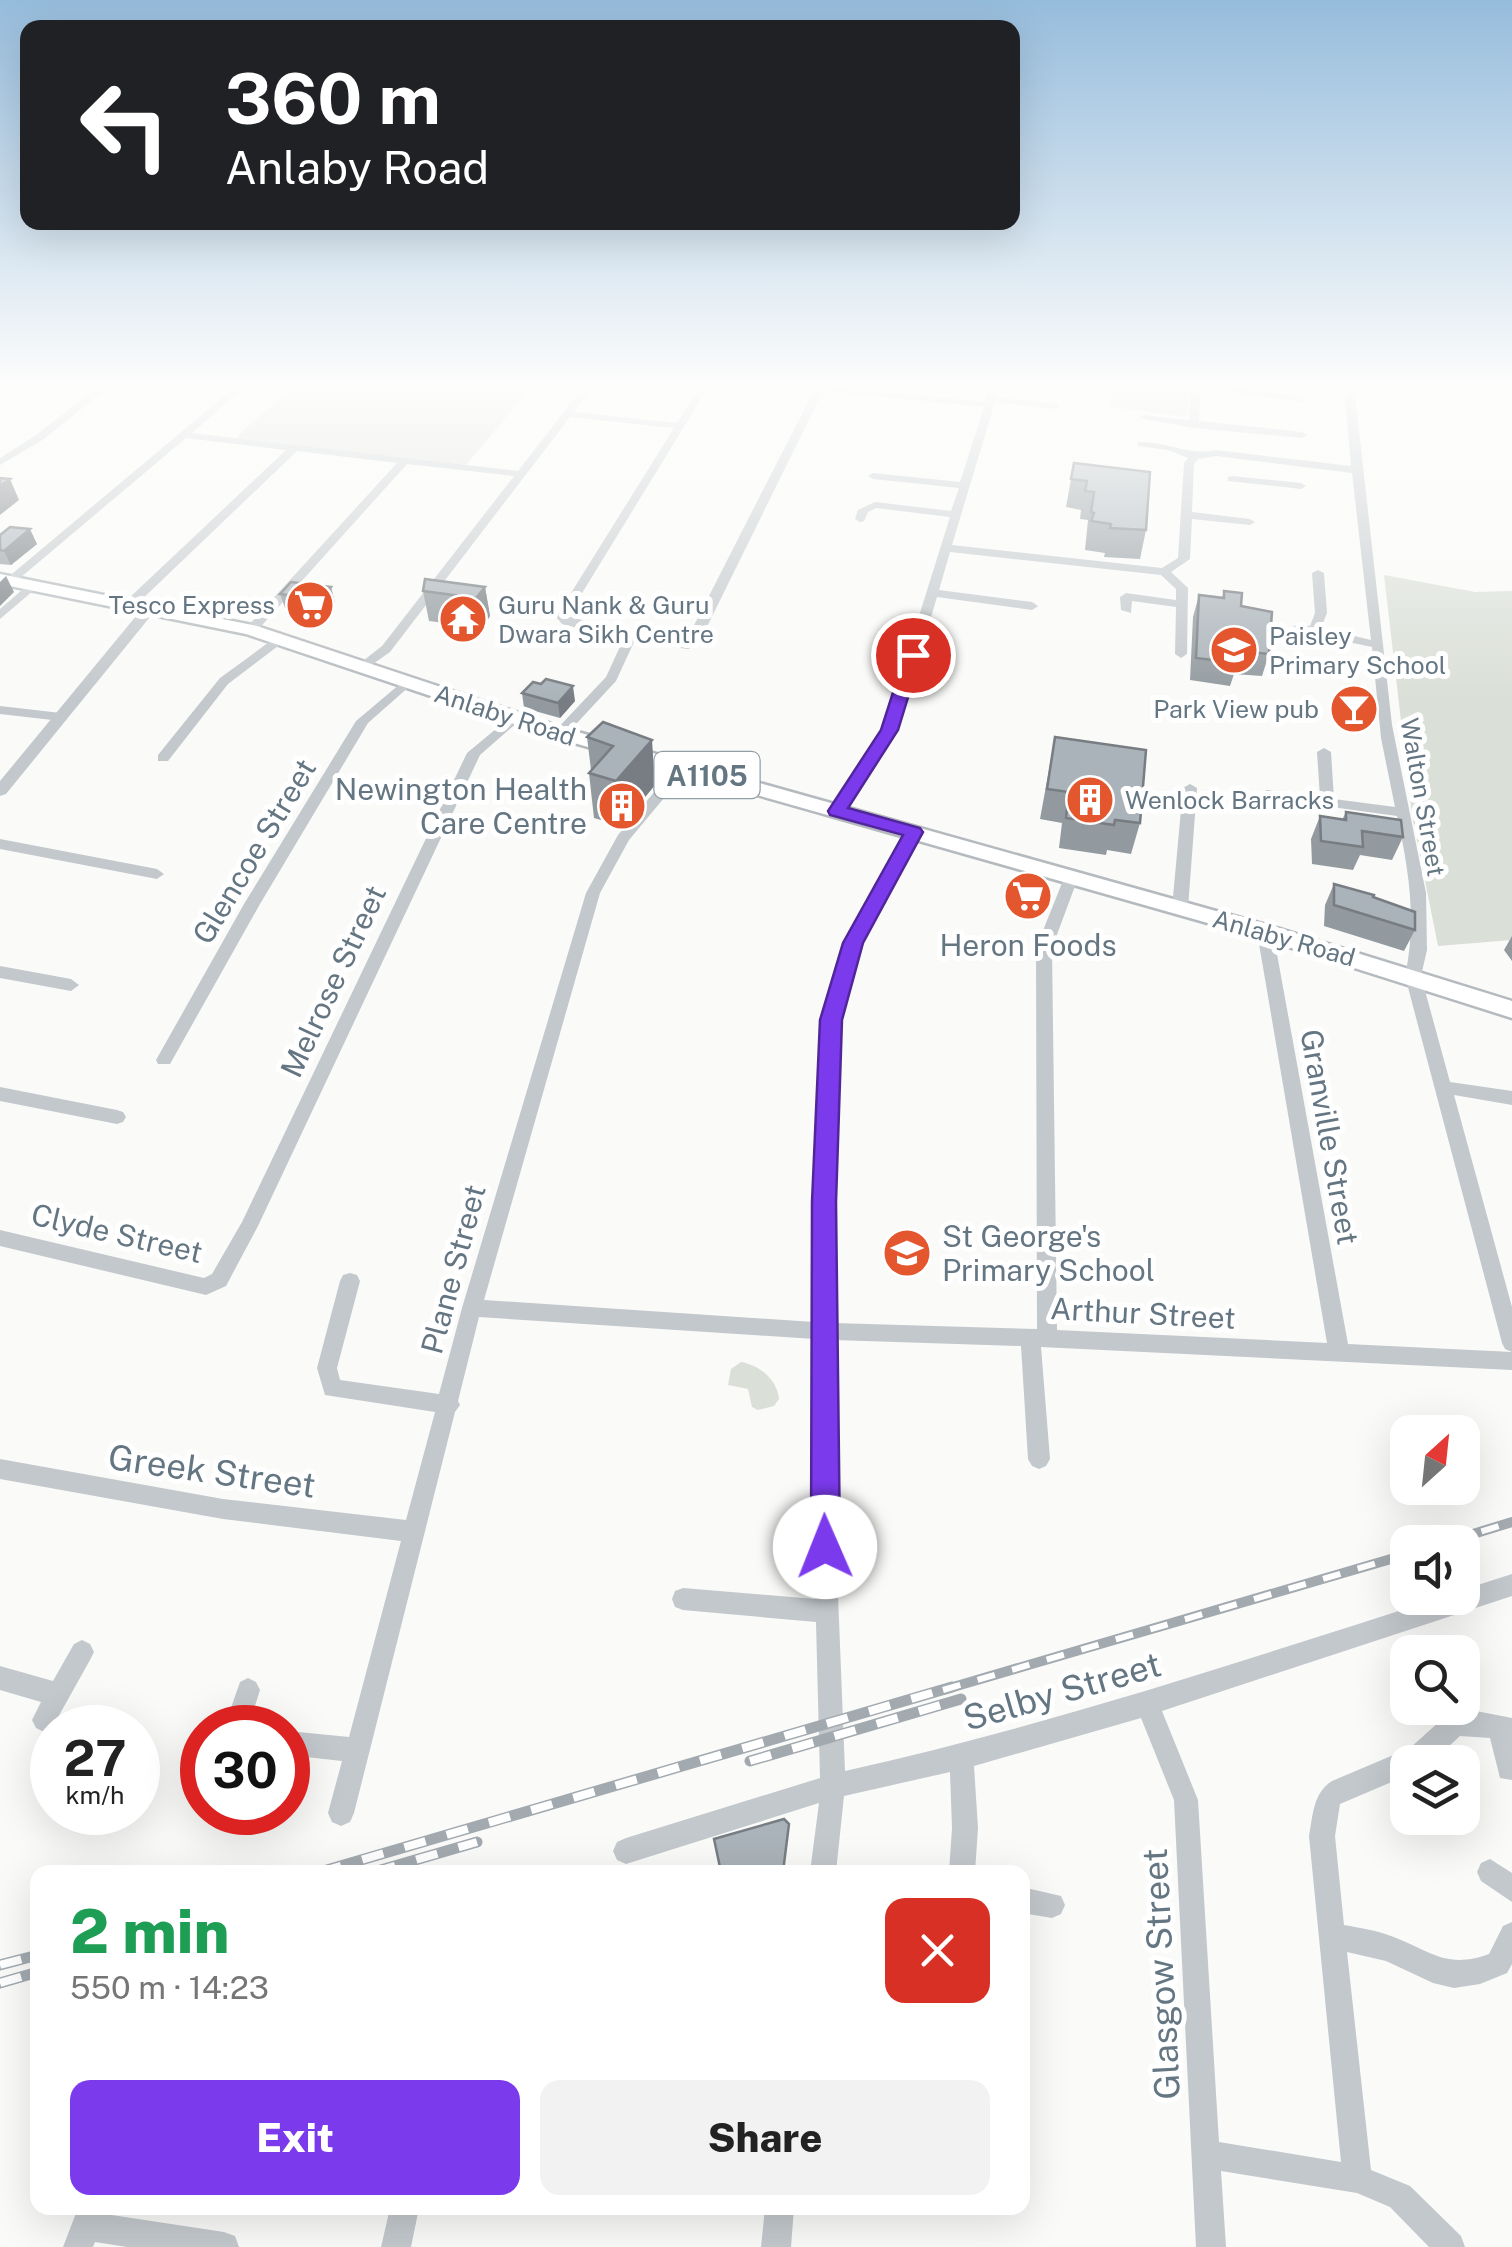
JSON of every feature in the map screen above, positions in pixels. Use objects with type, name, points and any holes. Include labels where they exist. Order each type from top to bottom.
[{"type":"main road","name":"Anlaby Road","points":[[5,580],[251,630],[560,734],[1265,932],[1512,1010]]},
{"type":"main road","name":"Anlaby Road","points":[[1413,976],[1512,999]]},
{"type":"street","points":[[5,580],[114,491]]},
{"type":"street","points":[[0,791],[61,717],[141,605],[252,491]]},
{"type":"street","points":[[251,630],[377,491]]},
{"type":"street","points":[[363,667],[386,649],[507,491]]},
{"type":"street","points":[[640,491],[562,617],[630,638],[688,644],[694,642],[770,491]]},
{"type":"street","points":[[837,811],[890,730],[963,491]]},
{"type":"street","points":[[1164,572],[1184,560],[1188,491]]},
{"type":"street","name":"Walton Street","points":[[1358,491],[1389,749],[1404,812],[1421,924],[1421,952],[1413,976]]},
{"type":"street","points":[[844,518],[866,520],[862,510],[875,505],[956,516]]},
{"type":"street","points":[[1188,515],[1241,525]]},
{"type":"street","points":[[946,548],[1164,572],[1182,588],[1181,654]]},
{"type":"street","points":[[1300,579],[1318,577],[1321,613],[1314,631]]},
{"type":"street","points":[[0,615],[34,585]]},
{"type":"street","points":[[932,594],[1032,606]]},
{"type":"street","points":[[1127,610],[1126,597],[1181,604]]},
{"type":"street","points":[[1299,627],[1378,645]]},
{"type":"street","points":[[560,734],[612,678],[630,638]]},
{"type":"street","points":[[163,758],[224,682],[280,640]]},
{"type":"street","name":"Glencoe Street","points":[[164,1060],[363,721],[407,682]]},
{"type":"street","points":[[0,710],[61,717]]},
{"type":"street","name":"Melrose Street","points":[[219,1280],[249,1226],[474,753],[514,718]]},
{"type":"street","points":[[1324,752],[1327,801]]},
{"type":"street","name":"Plane Street","points":[[341,1812],[450,1405],[472,1308],[593,893],[623,838],[682,768]]},
{"type":"street","points":[[1180,908],[1190,788]]},
{"type":"street","points":[[1267,794],[1404,812]]},
{"type":"street","points":[[823,1865],[834,1786],[824,1331],[831,1020],[853,943],[914,832]]},
{"type":"street","points":[[0,844],[158,874]]},
{"type":"street","points":[[1039,1460],[1044,948],[1071,878]]},
{"type":"street","name":"Granville Street","points":[[1265,932],[1339,1352]]},
{"type":"street","points":[[0,972],[71,985]]},
{"type":"street","points":[[1413,976],[1512,1343]]},
{"type":"street","points":[[1442,1087],[1512,1098]]},
{"type":"street","points":[[0,1094],[117,1117]]},
{"type":"street","name":"Clyde Street","points":[[0,1238],[206,1287],[219,1280]]},
{"type":"street","points":[[350,1281],[327,1368],[332,1388],[450,1405]]},
{"type":"street","name":"Arthur Street","points":[[472,1308],[824,1331],[1512,1361]]},
{"type":"street","name":"Greek Street","points":[[0,1469],[223,1509],[416,1532]]},
{"type":"street","name":"Selby Street","points":[[626,1851],[834,1786],[961,1757],[1148,1704],[1512,1584]]},
{"type":"street","points":[[683,1599],[828,1612]]},
{"type":"street","points":[[53,1705],[82,1652]]},
{"type":"street","points":[[0,1678],[59,1695]]},
{"type":"street","points":[[243,1705],[248,1690]]},
{"type":"street","name":"Glasgow Street","points":[[1148,1704],[1186,1800],[1211,2247]]},
{"type":"street","points":[[1357,2178],[1322,1836],[1330,1797],[1351,1782],[1416,1758],[1431,1749],[1439,1735],[1464,1723],[1506,1729],[1509,1769]]},
{"type":"street","points":[[310,1745],[358,1750]]},
{"type":"street","points":[[961,1757],[965,1828],[962,1865]]},
{"type":"street","points":[[1490,1872],[1512,1890]]},
{"type":"street","points":[[1030,1902],[1052,1906]]},
{"type":"street","points":[[1330,1935],[1391,1949],[1432,1971],[1465,1978],[1498,1964],[1512,1934]]},
{"type":"street","points":[[1206,2154],[1357,2178],[1400,2196],[1450,2247]]},
{"type":"street","points":[[396,2247],[403,2215]]},
{"type":"street","points":[[776,2247],[779,2215]]},
{"type":"street","points":[[85,2227],[224,2247]]},
{"type":"shaded area","points":[[1384,575],[1475,592],[1512,591],[1512,940],[1438,946],[1412,815]]},
{"type":"shaded area","points":[[741,1362],[771,1379],[779,1399],[774,1406],[758,1410],[752,1407],[748,1389],[728,1385],[731,1369]]},
{"type":"building","points":[[1085,491],[1149,491],[1146,530],[1110,528],[1111,524],[1091,521],[1094,492]]},
{"type":"building","points":[[10,527],[30,529],[4,551],[0,550],[0,535]]},
{"type":"building","points":[[425,579],[485,587],[476,598],[423,591]]},
{"type":"building","points":[[291,582],[331,587],[321,599],[280,594]]},
{"type":"building","points":[[1224,591],[1242,593],[1241,606],[1272,612],[1269,654],[1238,651],[1238,663],[1196,658],[1199,595],[1224,598]]},
{"type":"building","points":[[546,679],[573,686],[558,703],[522,693],[533,682],[541,684]]},
{"type":"building","points":[[603,722],[652,740],[616,781],[589,773],[613,746],[587,737]]},
{"type":"building","points":[[1055,737],[1146,750],[1140,823],[1115,820],[1114,825],[1066,818],[1069,792],[1047,789]]},
{"type":"building","points":[[1346,812],[1401,820],[1403,837],[1362,831],[1363,847],[1321,841],[1320,816],[1346,820]]},
{"type":"building","points":[[1334,884],[1415,912],[1415,930],[1334,905]]},
{"type":"building","points":[[784,1819],[789,1824],[784,1865],[720,1865],[714,1839]]},
{"type":"railway","points":[[1480,1532],[1512,1522]]},
{"type":"railway","points":[[943,1690],[1390,1559]]},
{"type":"railway","points":[[344,1865],[952,1687]]},
{"type":"railway","points":[[750,1761],[961,1699]]},
{"type":"railway","points":[[398,1865],[477,1842]]},
{"type":"railway","points":[[0,1965],[30,1957]]},
{"type":"railway","points":[[0,1983],[30,1974]]},
{"type":"place","name":"Tesco Express","points":[[310,605]]},
{"type":"place","name":"Guru Nank & Guru Dwara Sikh Centre","points":[[463,619]]},
{"type":"place","name":"Paisley Primary School","points":[[1234,650]]},
{"type":"place","name":"Park View pub","points":[[1354,709]]},
{"type":"place","name":"Wenlock Barracks","points":[[1090,800]]},
{"type":"place","name":"Newington Health Care Centre","points":[[622,806]]},
{"type":"place","name":"Heron Foods","points":[[1028,896]]},
{"type":"place","name":"St George's Primary School","points":[[907,1253]]},
{"type":"route","points":[[825,1547],[824,1202],[831,1020],[853,943],[914,832],[837,811],[890,730],[913,655]]}]
